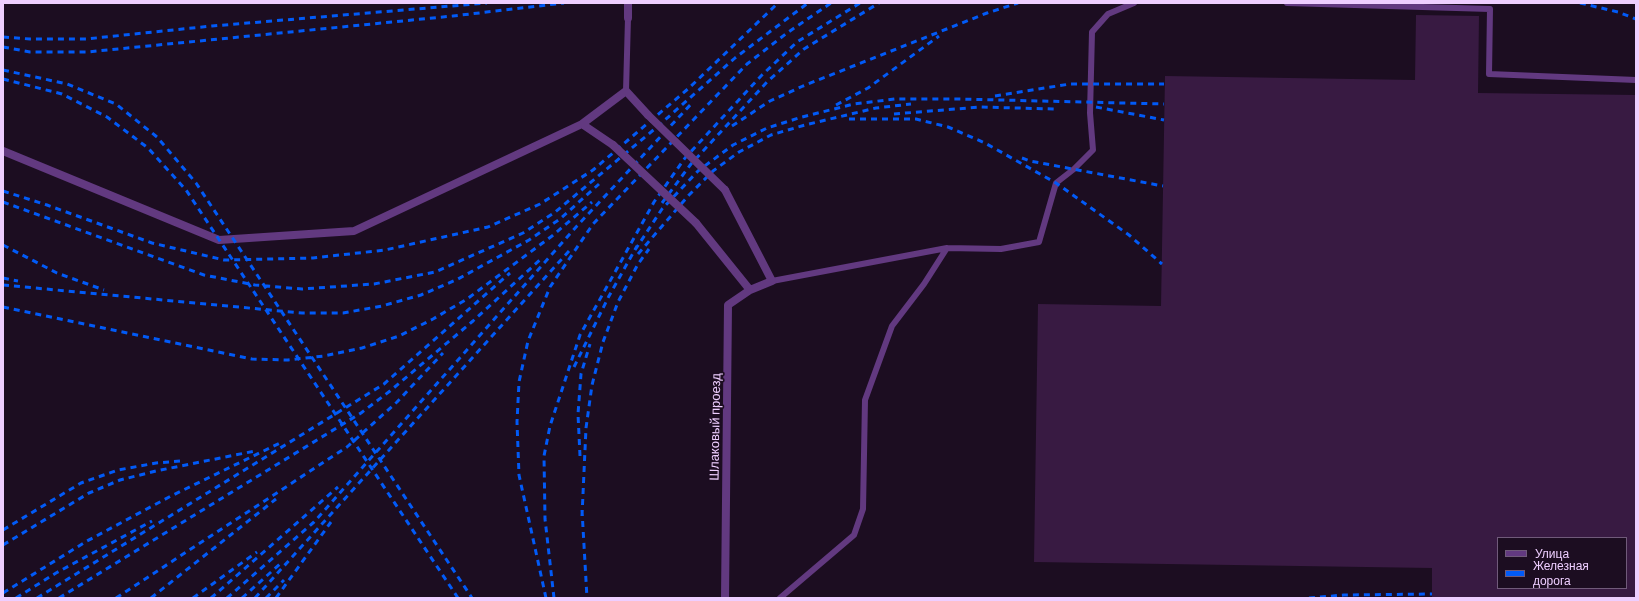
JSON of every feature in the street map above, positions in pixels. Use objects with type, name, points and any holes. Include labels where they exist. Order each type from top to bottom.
[{"type":"street","points":[[628,3],[628,18]]},
{"type":"street","points":[[3,151],[219,240],[354,231],[582,124],[626,91],[648,115],[726,190],[772,281]]},
{"type":"street","points":[[582,124],[613,145],[696,223],[750,290]]},
{"type":"street","name":"Шлаковый проезд","points":[[725,598],[728,305],[750,290],[772,281]]},
{"type":"lane","points":[[772,281],[947,248],[1000,249],[1039,242],[1056,183],[1074,169],[1093,150],[1090,113],[1092,32],[1108,14],[1134,3]]},
{"type":"lane","points":[[1287,3],[1490,10],[1489,74],[1636,80]]},
{"type":"lane","points":[[626,91],[628,18]]},
{"type":"lane","points":[[780,598],[854,535],[862,509],[865,400],[892,326],[924,284],[947,248]]},
{"type":"building","points":[[1416,15],[1479,16],[1478,93],[1636,95],[1636,598],[1432,598],[1432,568],[1034,562],[1038,304],[1161,306],[1165,76],[1415,80]]},
{"type":"railway","points":[[3,37],[30,39],[86,39],[212,26],[487,3]]},
{"type":"railway","points":[[3,47],[30,52],[87,52],[453,16],[564,3]]},
{"type":"railway","points":[[3,191],[47,205],[152,243],[224,260],[313,258],[385,250],[488,227],[540,204],[593,170],[689,88],[778,3]]},
{"type":"railway","points":[[3,202],[204,275],[255,285],[302,289],[374,284],[435,272],[523,233],[554,213],[657,127],[735,58],[808,3]]},
{"type":"railway","points":[[546,598],[519,475],[517,422],[519,382],[528,341],[550,287],[593,224],[747,64],[787,33],[831,3]]},
{"type":"railway","points":[[554,598],[545,519],[544,456],[550,426],[580,335],[654,202],[685,158],[761,76],[797,42],[860,3]]},
{"type":"railway","points":[[662,203],[691,164],[767,82],[804,49],[879,3]]},
{"type":"railway","points":[[732,126],[770,101],[803,86],[987,13],[1018,3]]},
{"type":"railway","points":[[1580,3],[1618,12],[1636,19]]},
{"type":"railway","points":[[836,105],[868,88],[939,36]]},
{"type":"railway","points":[[3,70],[67,84],[116,104],[157,137],[196,183],[472,598]]},
{"type":"railway","points":[[3,79],[62,94],[107,117],[148,148],[186,190],[458,598]]},
{"type":"railway","points":[[995,96],[1070,84],[1164,84]]},
{"type":"railway","points":[[635,250],[662,209],[698,171],[733,145],[767,128],[802,117],[854,104],[895,99],[1164,104]]},
{"type":"railway","points":[[227,598],[314,522],[577,226],[693,102]]},
{"type":"railway","points":[[638,254],[689,195],[713,171],[739,152],[771,135],[805,125],[876,108],[911,104]]},
{"type":"railway","points":[[894,114],[980,107],[1054,109]]},
{"type":"railway","points":[[1096,107],[1164,120]]},
{"type":"railway","points":[[849,119],[916,119],[948,127],[985,143],[1056,183],[1129,235],[1162,264]]},
{"type":"railway","points":[[1022,158],[1030,161],[1163,186]]},
{"type":"railway","points":[[3,285],[302,313],[343,313],[382,306],[421,295],[458,279],[529,240],[560,219],[599,184]]},
{"type":"railway","points":[[3,307],[252,359],[288,360],[324,356],[362,348],[399,336],[433,319],[467,299],[552,236],[592,202]]},
{"type":"railway","points":[[3,245],[57,273],[104,290]]},
{"type":"railway","points":[[574,367],[609,296],[637,246]]},
{"type":"railway","points":[[582,516],[586,428],[592,385],[603,342],[618,302],[638,264],[649,249]]},
{"type":"railway","points":[[255,598],[569,251]]},
{"type":"railway","points":[[59,598],[361,413],[390,391],[473,321],[542,258]]},
{"type":"railway","points":[[37,598],[384,384],[510,273]]},
{"type":"railway","points":[[3,278],[18,281]]},
{"type":"railway","points":[[580,456],[578,414],[581,374],[590,344]]},
{"type":"railway","points":[[116,598],[347,447],[397,402],[443,353]]},
{"type":"railway","points":[[3,593],[87,541],[171,496],[282,442]]},
{"type":"railway","points":[[3,545],[89,493],[120,480],[156,471],[255,451]]},
{"type":"railway","points":[[3,530],[81,483],[118,470],[156,463],[181,461]]},
{"type":"railway","points":[[211,598],[338,487]]},
{"type":"railway","points":[[151,598],[276,499]]},
{"type":"railway","points":[[582,510],[587,598]]},
{"type":"railway","points":[[16,598],[56,573],[152,521]]},
{"type":"railway","points":[[276,598],[331,522]]},
{"type":"railway","points":[[193,598],[257,552]]},
{"type":"railway","points":[[242,598],[280,564]]},
{"type":"railway","points":[[266,598],[284,580]]},
{"type":"railway","points":[[1309,598],[1344,595],[1432,594]]}]
